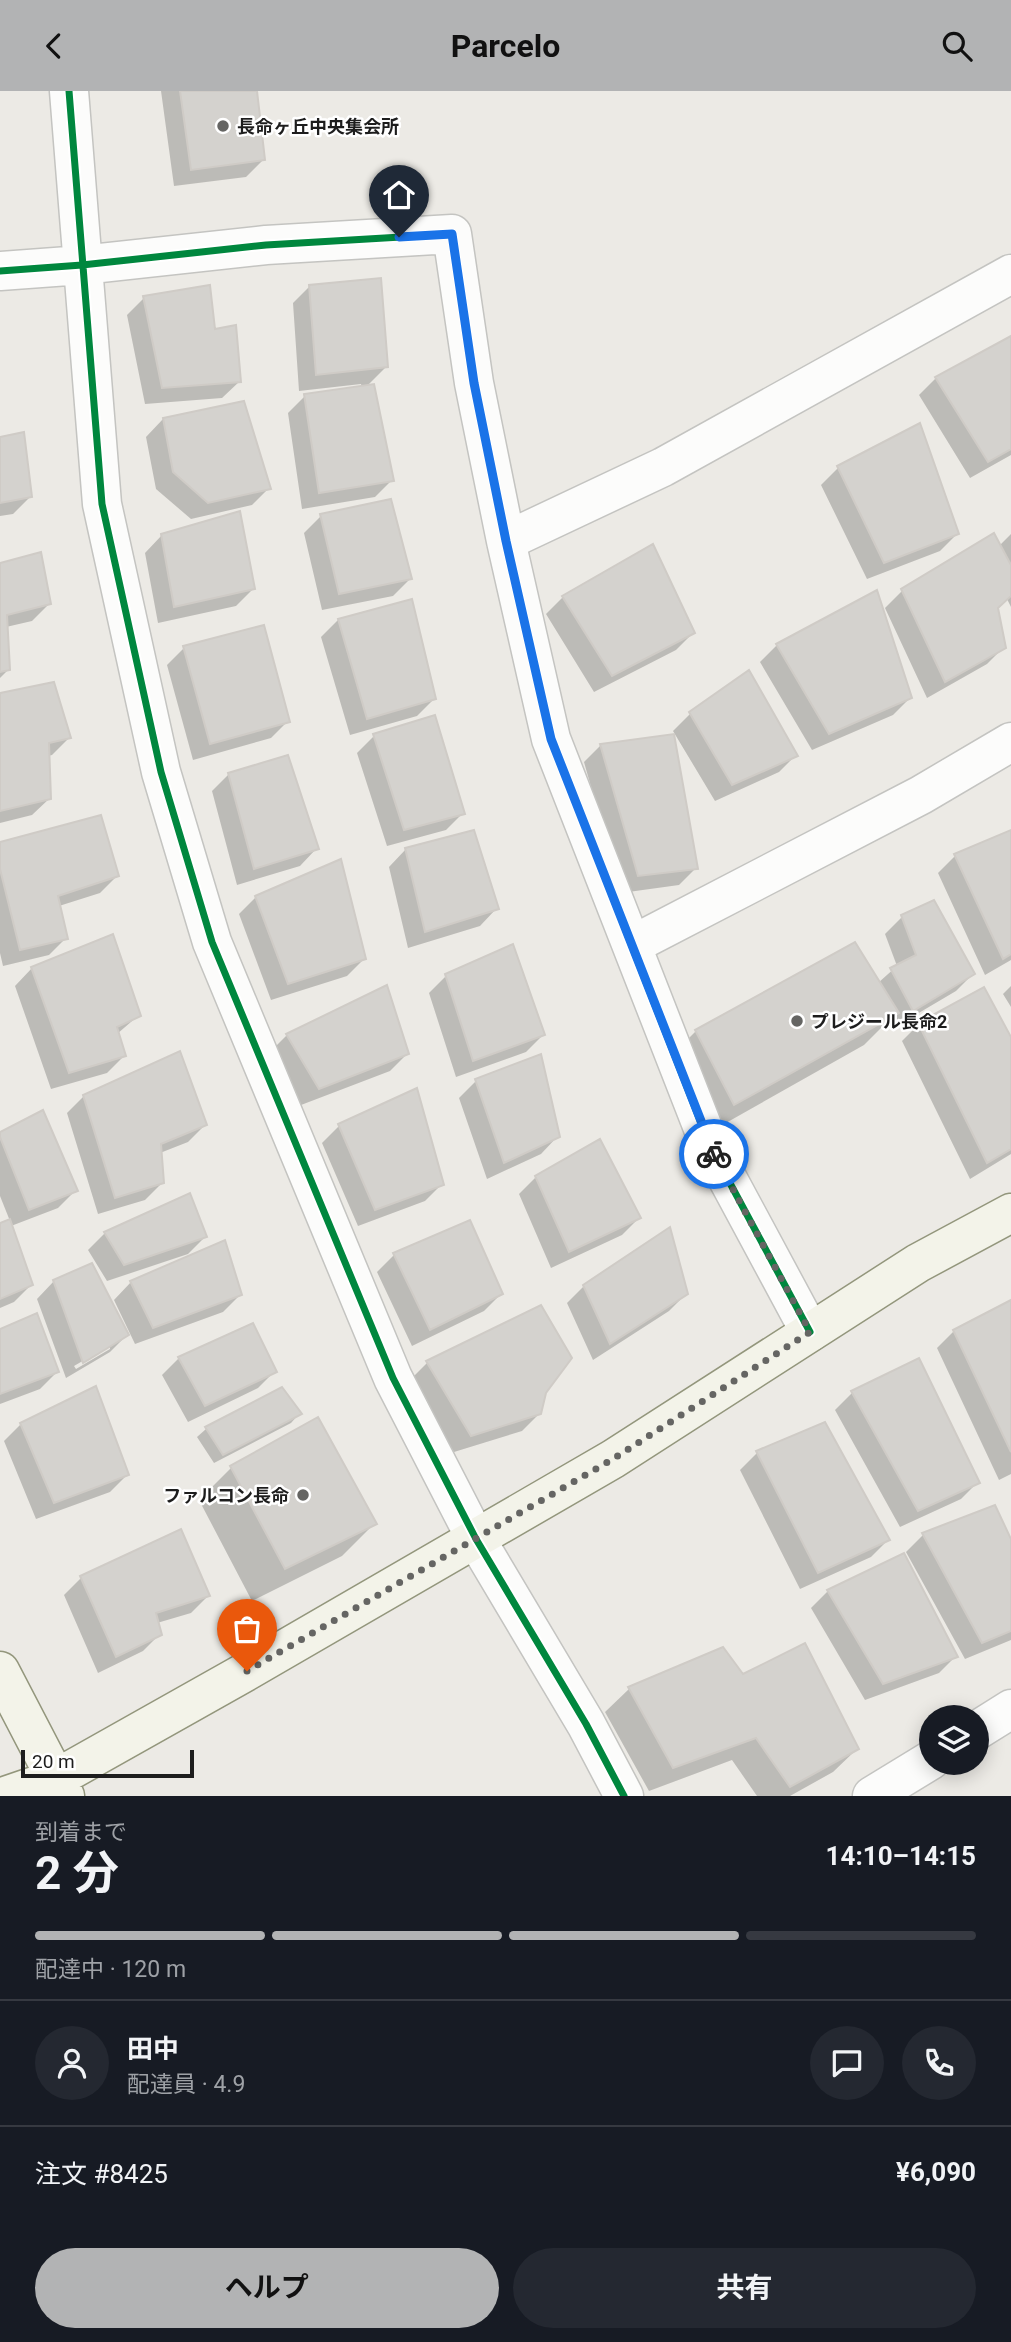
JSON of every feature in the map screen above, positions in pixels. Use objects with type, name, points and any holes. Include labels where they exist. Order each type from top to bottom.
[{"type":"street","points":[[69,91],[102,504],[161,772],[212,942],[393,1378],[476,1539],[586,1724],[624,1796]]},
{"type":"street","points":[[0,271],[266,245],[452,234],[474,383],[506,541],[551,739],[710,1146],[810,1332]]},
{"type":"street","points":[[506,541],[663,467],[1011,274]]},
{"type":"street","points":[[632,946],[921,795],[1011,742]]},
{"type":"street","points":[[5,1796],[60,1787],[613,1459],[918,1263],[1011,1213]]},
{"type":"street","points":[[0,1671],[60,1787]]},
{"type":"street","points":[[872,1796],[919,1767]]},
{"type":"building","name":"長命ヶ丘中央集会所","points":[[180,91],[257,91],[265,160],[191,170]]},
{"type":"building","points":[[381,278],[388,367],[316,375],[309,285]]},
{"type":"building","points":[[210,285],[215,329],[236,325],[241,382],[162,388],[143,296]]},
{"type":"building","points":[[1011,336],[1011,449],[988,462],[935,377]]},
{"type":"building","points":[[374,384],[394,481],[319,493],[304,394]]},
{"type":"building","points":[[244,401],[271,489],[208,503],[173,472],[163,418]]},
{"type":"building","points":[[920,423],[959,534],[884,563],[837,466]]},
{"type":"building","points":[[24,432],[32,497],[0,503],[0,437]]},
{"type":"building","points":[[391,499],[412,579],[339,594],[320,514]]},
{"type":"building","points":[[240,511],[255,589],[174,607],[161,534]]},
{"type":"building","points":[[994,533],[1011,565],[1011,596],[998,608],[1006,648],[945,682],[901,589]]},
{"type":"building","points":[[653,544],[695,633],[612,676],[562,596]]},
{"type":"building","points":[[41,552],[51,604],[7,615],[10,670],[0,672],[0,563]]},
{"type":"building","points":[[877,590],[912,698],[829,734],[776,644]]},
{"type":"building","points":[[412,599],[436,699],[367,719],[338,619]]},
{"type":"building","points":[[264,625],[290,722],[210,744],[183,646]]},
{"type":"building","points":[[749,670],[798,756],[732,785],[689,712]]},
{"type":"building","points":[[54,682],[71,738],[49,743],[51,799],[0,811],[0,693]]},
{"type":"building","points":[[435,715],[465,814],[404,830],[373,734]]},
{"type":"building","points":[[674,734],[698,869],[638,876],[600,744]]},
{"type":"building","points":[[288,755],[319,849],[254,869],[228,773]]},
{"type":"building","points":[[101,815],[119,876],[58,896],[68,939],[20,950],[0,869],[0,842]]},
{"type":"building","points":[[474,830],[499,909],[425,932],[405,848]]},
{"type":"building","points":[[1011,830],[1011,954],[1003,959],[954,854]]},
{"type":"building","points":[[341,859],[366,959],[288,984],[255,896]]},
{"type":"building","points":[[934,900],[975,974],[913,1011],[890,968],[916,955],[901,915]]},
{"type":"building","points":[[113,934],[141,1016],[117,1027],[126,1056],[69,1073],[31,967]]},
{"type":"building","name":"プレジール長命2","points":[[855,942],[899,1013],[734,1105],[695,1030]]},
{"type":"building","points":[[513,944],[545,1035],[473,1061],[445,974]]},
{"type":"building","points":[[387,985],[409,1054],[319,1089],[286,1034]]},
{"type":"building","points":[[984,987],[1011,1037],[1011,1149],[987,1163],[918,1023]]},
{"type":"building","points":[[180,1051],[207,1125],[161,1144],[164,1183],[115,1198],[83,1095]]},
{"type":"building","points":[[541,1054],[560,1137],[504,1163],[475,1079]]},
{"type":"building","points":[[417,1088],[444,1185],[375,1210],[338,1124]]},
{"type":"building","points":[[43,1110],[78,1191],[29,1210],[0,1132]]},
{"type":"building","points":[[600,1139],[641,1218],[569,1252],[535,1176]]},
{"type":"building","points":[[190,1193],[207,1237],[124,1265],[104,1232]]},
{"type":"building","points":[[10,1219],[33,1285],[0,1299],[0,1223]]},
{"type":"building","points":[[470,1220],[503,1294],[430,1330],[393,1253]]},
{"type":"building","points":[[670,1227],[688,1294],[610,1344],[583,1285]]},
{"type":"building","points":[[225,1240],[242,1295],[153,1328],[130,1281]]},
{"type":"building","points":[[92,1263],[129,1335],[83,1363],[53,1280]]},
{"type":"building","points":[[1011,1300],[1011,1452],[953,1330]]},
{"type":"building","points":[[541,1305],[572,1358],[546,1393],[541,1414],[471,1436],[426,1361]]},
{"type":"building","points":[[37,1313],[59,1372],[0,1394],[0,1329]]},
{"type":"building","points":[[253,1323],[277,1372],[205,1406],[178,1357]]},
{"type":"building","points":[[919,1358],[980,1483],[918,1511],[851,1391]]},
{"type":"building","points":[[96,1386],[129,1475],[54,1503],[20,1423]]},
{"type":"building","points":[[282,1387],[302,1414],[223,1455],[205,1427]]},
{"type":"building","name":"ファルコン長命","points":[[318,1417],[377,1524],[285,1569],[230,1466]]},
{"type":"building","points":[[825,1422],[890,1540],[818,1573],[756,1451]]},
{"type":"building","points":[[995,1505],[1011,1539],[1011,1631],[982,1643],[922,1533]]},
{"type":"building","points":[[181,1529],[210,1596],[156,1613],[162,1635],[116,1657],[80,1576]]},
{"type":"building","points":[[904,1553],[958,1657],[883,1684],[827,1590]]},
{"type":"building","points":[[805,1643],[859,1749],[790,1787],[756,1738],[673,1768],[628,1687],[723,1647],[743,1674]]},
{"type":"cycle path","points":[[69,91],[102,504],[161,772],[212,942],[393,1378],[476,1539],[586,1724],[624,1796]]},
{"type":"cycle path","points":[[0,271],[266,245],[452,234],[474,383],[506,541],[551,739],[710,1146],[810,1332]]},
{"type":"way so far","points":[[247,1671],[613,1459],[810,1332],[714,1154]]},
{"type":"place","name":"長命ヶ丘中央集会所","points":[[223,126]]},
{"type":"place","name":"プレジール長命2","points":[[797,1021]]},
{"type":"place","name":"ファルコン長命","points":[[303,1495]]},
{"type":"route","points":[[399,237],[452,234],[474,383],[506,541],[551,739],[714,1154]]}]
